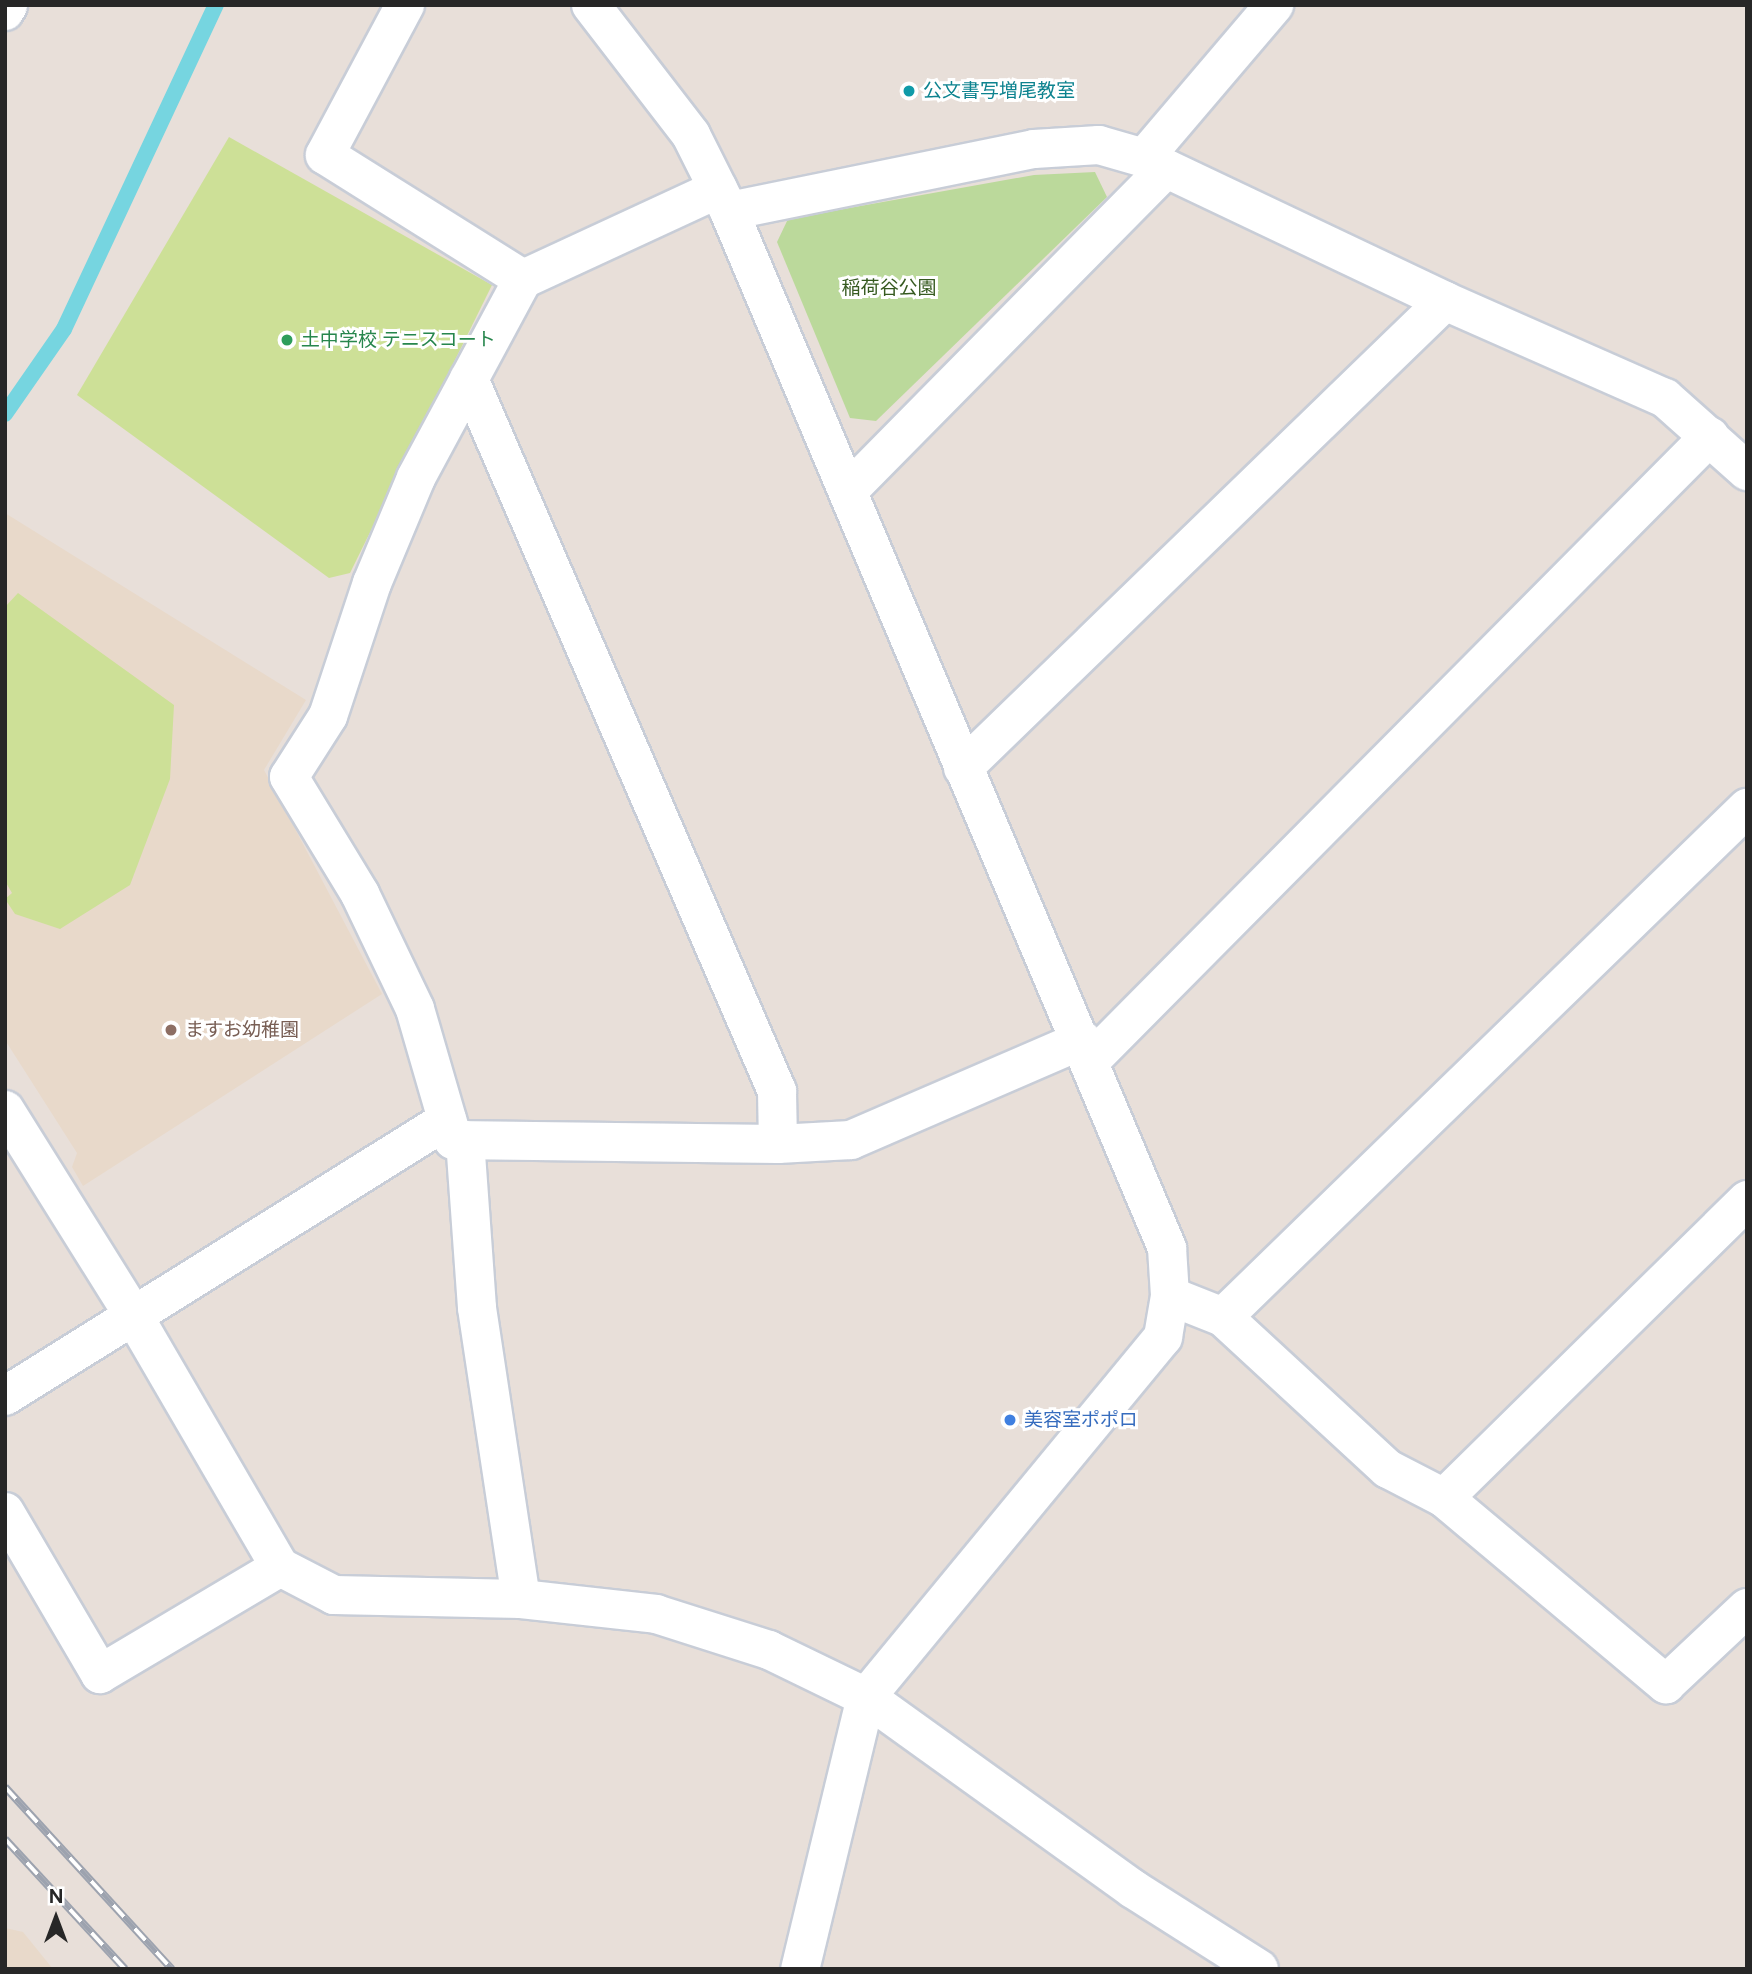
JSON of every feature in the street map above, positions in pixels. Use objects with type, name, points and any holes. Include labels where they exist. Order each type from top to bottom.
[{"type":"street","points":[[5,11],[8,5]]},
{"type":"street","points":[[405,5],[325,155],[523,279]]},
{"type":"street","points":[[850,489],[1155,163],[1274,5]]},
{"type":"street","points":[[605,12],[691,135],[723,200],[850,489],[964,768],[1086,1050],[1167,1248],[1170,1296],[1163,1337],[866,1697],[800,1969]]},
{"type":"street","points":[[521,1599],[477,1308],[456,1130],[415,1009],[360,894],[289,777],[328,716],[372,583],[406,501],[523,279],[723,200],[1034,149],[1099,145],[1155,163],[1445,302],[1665,398],[1747,471]]},
{"type":"street","points":[[964,768],[1445,302]]},
{"type":"street","points":[[469,379],[777,1091],[778,1144]]},
{"type":"street","points":[[5,1396],[132,1313],[456,1130],[778,1144],[851,1140],[1086,1050],[1710,436]]},
{"type":"street","points":[[1223,1317],[1747,808]]},
{"type":"street","points":[[5,1110],[132,1313],[280,1567],[334,1595],[521,1599],[656,1615],[769,1650],[866,1697],[1133,1889],[1259,1969]]},
{"type":"street","points":[[1444,1497],[1747,1200]]},
{"type":"street","points":[[1170,1296],[1223,1317],[1388,1469],[1444,1497],[1667,1684],[1747,1608]]},
{"type":"street","points":[[5,1512],[100,1674],[280,1567]]},
{"type":"shaded area","points":[[5,513],[306,700],[264,770],[382,994],[83,1186],[72,1167],[77,1153],[5,1040]]},
{"type":"shaded area","points":[[5,1928],[23,1932],[53,1969],[5,1969]]},
{"type":"green space","name":"土中学校 テニスコート","points":[[229,137],[492,285],[350,573],[329,578],[77,395]]},
{"type":"green space","name":"稲荷谷公園","points":[[1095,172],[1107,197],[876,421],[850,418],[777,242],[788,219],[1034,175]]},
{"type":"green space","points":[[18,593],[174,705],[170,779],[130,885],[60,929],[15,914],[5,899],[12,893],[5,881],[5,607]]},
{"type":"waterway","points":[[5,414],[64,329],[216,5]]},
{"type":"railway","points":[[5,1787],[172,1969]]},
{"type":"railway","points":[[5,1839],[125,1969]]},
{"type":"place","name":"公文書写増尾教室","points":[[909,91]]},
{"type":"place","name":"土中学校 テニスコート","points":[[287,340]]},
{"type":"place","name":"ますお幼稚園","points":[[171,1030]]},
{"type":"place","name":"美容室ポポロ","points":[[1010,1420]]}]
